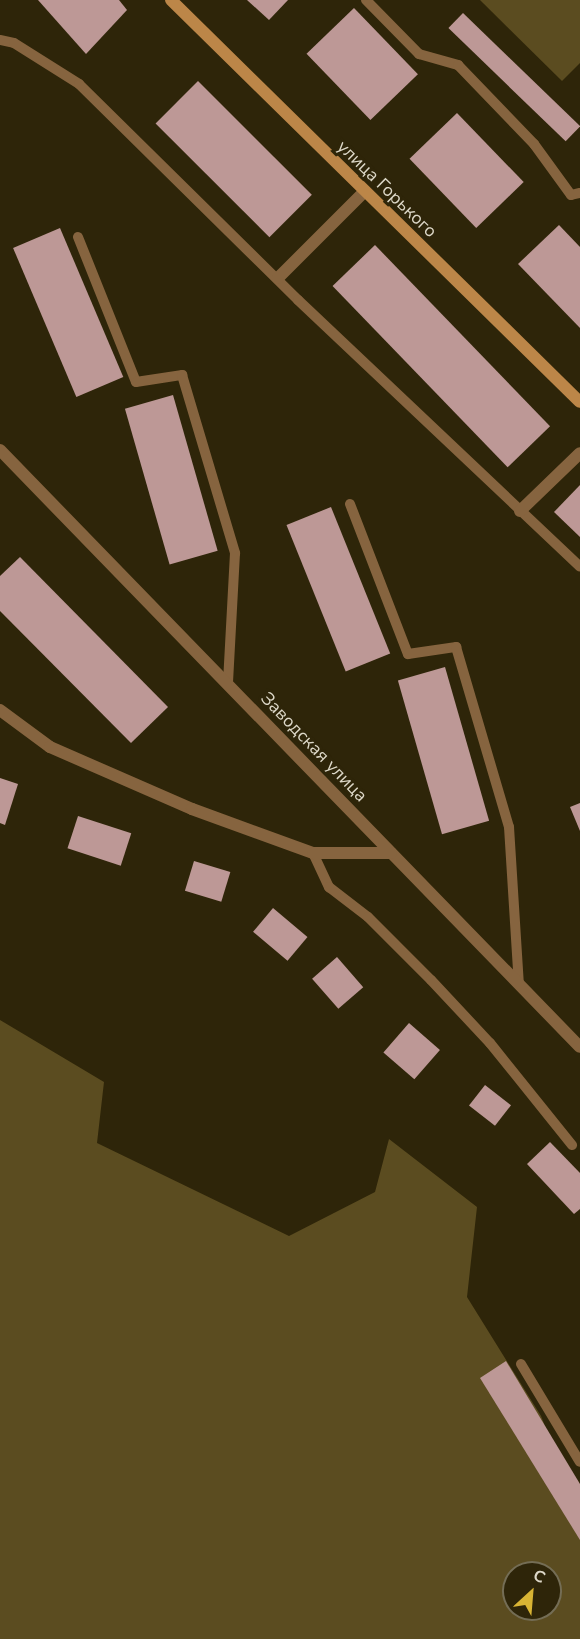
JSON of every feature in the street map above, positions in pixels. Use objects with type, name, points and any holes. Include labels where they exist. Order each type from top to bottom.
[{"type":"main road","name":"улица Горького","points":[[171,0],[580,402]]},
{"type":"street","points":[[278,278],[364,192]]},
{"type":"street","name":"Заводская улица","points":[[0,450],[580,1047]]},
{"type":"street","points":[[520,510],[580,453]]},
{"type":"street","points":[[0,710],[50,747],[192,809],[313,853],[391,853]]},
{"type":"lane","points":[[366,0],[419,54],[458,65],[534,144],[575,194],[580,204]]},
{"type":"lane","points":[[0,40],[14,43],[79,84],[580,567]]},
{"type":"lane","points":[[78,237],[136,382],[182,375],[236,553],[228,684]]},
{"type":"lane","points":[[350,504],[408,654],[456,647],[509,827],[519,984]]},
{"type":"lane","points":[[313,853],[329,887],[368,917],[461,1011],[572,1145]]},
{"type":"lane","points":[[521,1364],[580,1462]]},
{"type":"shaded area","points":[[480,0],[580,0],[580,63],[562,81]]},
{"type":"shaded area","points":[[0,1020],[104,1082],[97,1143],[289,1236],[375,1192],[389,1139],[477,1207],[467,1297],[541,1416],[580,1514],[580,1639],[0,1639]]},
{"type":"building","points":[[38,0],[119,0],[127,10],[86,54]]},
{"type":"building","points":[[247,0],[288,0],[269,20]]},
{"type":"building","points":[[354,8],[418,74],[370,120],[307,54]]},
{"type":"building","points":[[463,13],[580,126],[566,141],[448,28]]},
{"type":"building","points":[[198,81],[312,195],[269,237],[156,123]]},
{"type":"building","points":[[457,113],[524,182],[476,228],[410,159]]},
{"type":"building","points":[[559,225],[580,247],[580,328],[518,264]]},
{"type":"building","points":[[60,228],[123,377],[76,397],[13,248]]},
{"type":"building","points":[[375,245],[550,426],[508,467],[333,286]]},
{"type":"building","points":[[173,395],[218,551],[170,565],[125,409]]},
{"type":"building","points":[[580,485],[580,537],[554,512]]},
{"type":"building","points":[[331,507],[390,653],[346,671],[286,525]]},
{"type":"building","points":[[20,557],[168,707],[131,743],[0,611],[0,576]]},
{"type":"building","points":[[445,667],[489,821],[442,834],[398,681]]},
{"type":"building","points":[[0,778],[18,784],[5,825],[0,823]]},
{"type":"building","points":[[580,803],[580,831],[570,807]]},
{"type":"building","points":[[78,816],[131,833],[121,866],[67,848]]},
{"type":"building","points":[[194,861],[230,872],[221,902],[185,891]]},
{"type":"building","points":[[273,908],[307,937],[288,961],[253,932]]},
{"type":"building","points":[[337,957],[363,987],[338,1009],[312,979]]},
{"type":"building","points":[[409,1023],[440,1050],[414,1079],[383,1052]]},
{"type":"building","points":[[485,1085],[511,1105],[495,1126],[469,1105]]},
{"type":"building","points":[[550,1142],[580,1173],[580,1209],[574,1214],[527,1164]]},
{"type":"building","points":[[506,1361],[580,1484],[580,1540],[480,1378]]}]
